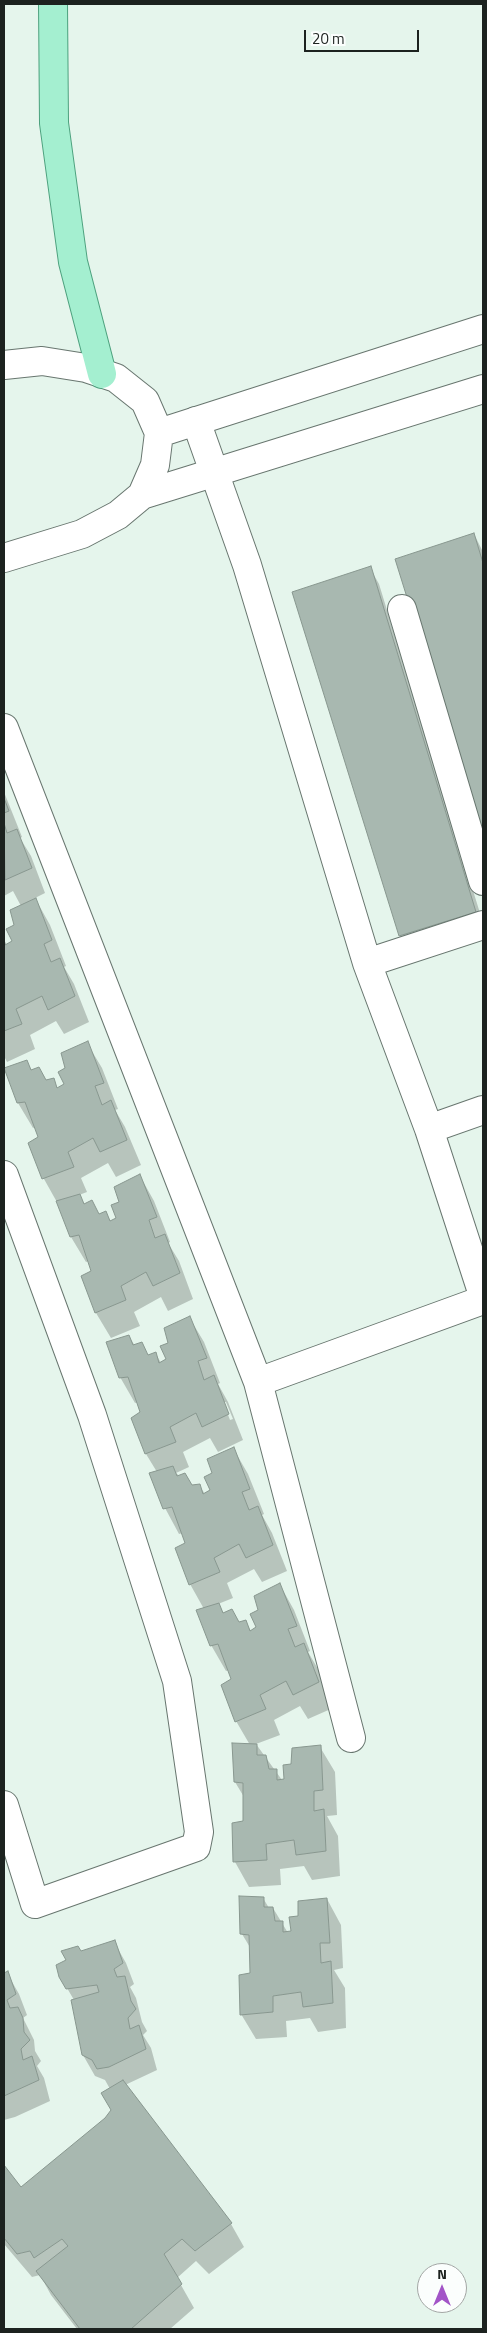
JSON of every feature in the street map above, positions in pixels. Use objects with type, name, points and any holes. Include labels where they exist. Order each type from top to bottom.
[{"type":"main road","points":[[53,4],[54,123],[73,262],[102,374]]},
{"type":"street","points":[[159,433],[483,329]]},
{"type":"street","points":[[4,365],[42,362],[86,368],[116,378],[145,401],[159,433],[155,465],[142,494]]},
{"type":"street","points":[[4,558],[82,534],[118,515],[142,494],[483,389]]},
{"type":"street","points":[[196,421],[247,565],[367,963],[430,1129],[483,1295]]},
{"type":"street","points":[[402,609],[483,881]]},
{"type":"street","points":[[4,728],[258,1382],[351,1738]]},
{"type":"street","points":[[367,963],[483,925]]},
{"type":"street","points":[[430,1129],[483,1110]]},
{"type":"street","points":[[4,1175],[92,1415],[178,1681],[199,1832],[196,1847],[35,1904],[4,1805]]},
{"type":"street","points":[[258,1382],[483,1300]]},
{"type":"building","points":[[474,533],[483,563],[483,841],[395,559]]},
{"type":"building","points":[[371,566],[476,912],[399,936],[292,592]]},
{"type":"building","points":[[4,798],[9,811],[4,813]]},
{"type":"building","points":[[4,823],[7,833],[17,829],[32,868],[5,880]]},
{"type":"building","points":[[36,898],[52,940],[44,944],[51,962],[60,958],[75,996],[48,1010],[42,996],[16,1009],[22,1024],[4,1031],[4,939],[5,945],[12,941],[6,929],[14,925],[10,910]]},
{"type":"building","points":[[88,1041],[104,1083],[95,1086],[102,1105],[111,1100],[127,1140],[100,1152],[93,1138],[68,1152],[74,1167],[42,1179],[28,1143],[38,1137],[25,1102],[17,1103],[4,1068],[27,1060],[31,1070],[39,1067],[46,1080],[54,1078],[57,1088],[64,1084],[58,1072],[65,1068],[61,1053]]},
{"type":"building","points":[[140,1174],[157,1217],[149,1220],[155,1238],[165,1234],[180,1273],[153,1286],[146,1272],[121,1286],[126,1300],[95,1313],[81,1276],[91,1271],[79,1235],[70,1237],[56,1201],[80,1194],[84,1204],[92,1200],[99,1214],[106,1211],[110,1221],[116,1218],[111,1205],[119,1202],[114,1187]]},
{"type":"building","points":[[190,1316],[207,1358],[198,1361],[204,1380],[214,1375],[229,1414],[202,1427],[196,1413],[170,1427],[176,1442],[145,1454],[131,1418],[140,1412],[128,1377],[119,1378],[106,1342],[129,1335],[133,1345],[142,1342],[148,1355],[156,1352],[159,1363],[166,1359],[160,1346],[168,1343],[164,1328]]},
{"type":"building","points":[[234,1447],[250,1489],[242,1492],[249,1510],[258,1506],[273,1545],[246,1558],[239,1544],[214,1558],[220,1572],[189,1585],[175,1548],[185,1543],[172,1507],[163,1509],[149,1473],[173,1466],[177,1476],[185,1473],[192,1485],[200,1484],[203,1494],[210,1490],[204,1477],[212,1473],[207,1459]]},
{"type":"building","points":[[280,1583],[297,1626],[288,1629],[295,1647],[304,1643],[319,1682],[293,1695],[286,1681],[260,1695],[266,1709],[235,1722],[221,1685],[231,1679],[218,1644],[210,1646],[196,1610],[219,1603],[223,1613],[232,1609],[239,1622],[246,1620],[250,1631],[256,1627],[250,1614],[258,1610],[254,1596]]},
{"type":"building","points":[[232,1743],[257,1744],[257,1755],[266,1755],[269,1769],[277,1769],[277,1780],[284,1779],[283,1765],[291,1764],[292,1748],[321,1745],[323,1790],[314,1791],[314,1811],[324,1809],[326,1851],[296,1855],[294,1840],[266,1844],[267,1860],[233,1862],[232,1823],[243,1821],[243,1783],[234,1782]]},
{"type":"building","points":[[239,1896],[264,1897],[264,1907],[273,1907],[275,1921],[283,1921],[283,1932],[291,1931],[289,1917],[298,1916],[298,1901],[327,1898],[330,1943],[320,1943],[321,1963],[331,1961],[333,2003],[303,2007],[301,1992],[273,1996],[273,2012],[240,2015],[239,1975],[250,1973],[249,1935],[240,1934]]},
{"type":"building","points":[[115,1940],[123,1963],[114,1969],[117,1977],[125,1976],[131,2001],[136,2009],[128,2018],[130,2029],[139,2025],[146,2049],[109,2067],[97,2069],[92,2060],[82,2055],[71,2000],[99,1992],[97,1985],[66,1989],[59,1977],[56,1965],[66,1960],[61,1951],[78,1946],[81,1951]]},
{"type":"building","points":[[8,1971],[16,1994],[7,2000],[10,2008],[18,2007],[23,2018],[24,2032],[30,2040],[21,2049],[23,2060],[32,2056],[39,2080],[4,2096],[4,1973]]},
{"type":"building","points":[[123,2080],[232,2223],[195,2251],[182,2239],[164,2254],[182,2284],[131,2329],[80,2329],[36,2271],[68,2246],[62,2239],[34,2258],[30,2251],[17,2254],[4,2238],[4,2165],[21,2187],[105,2118],[111,2110],[101,2093]]}]
